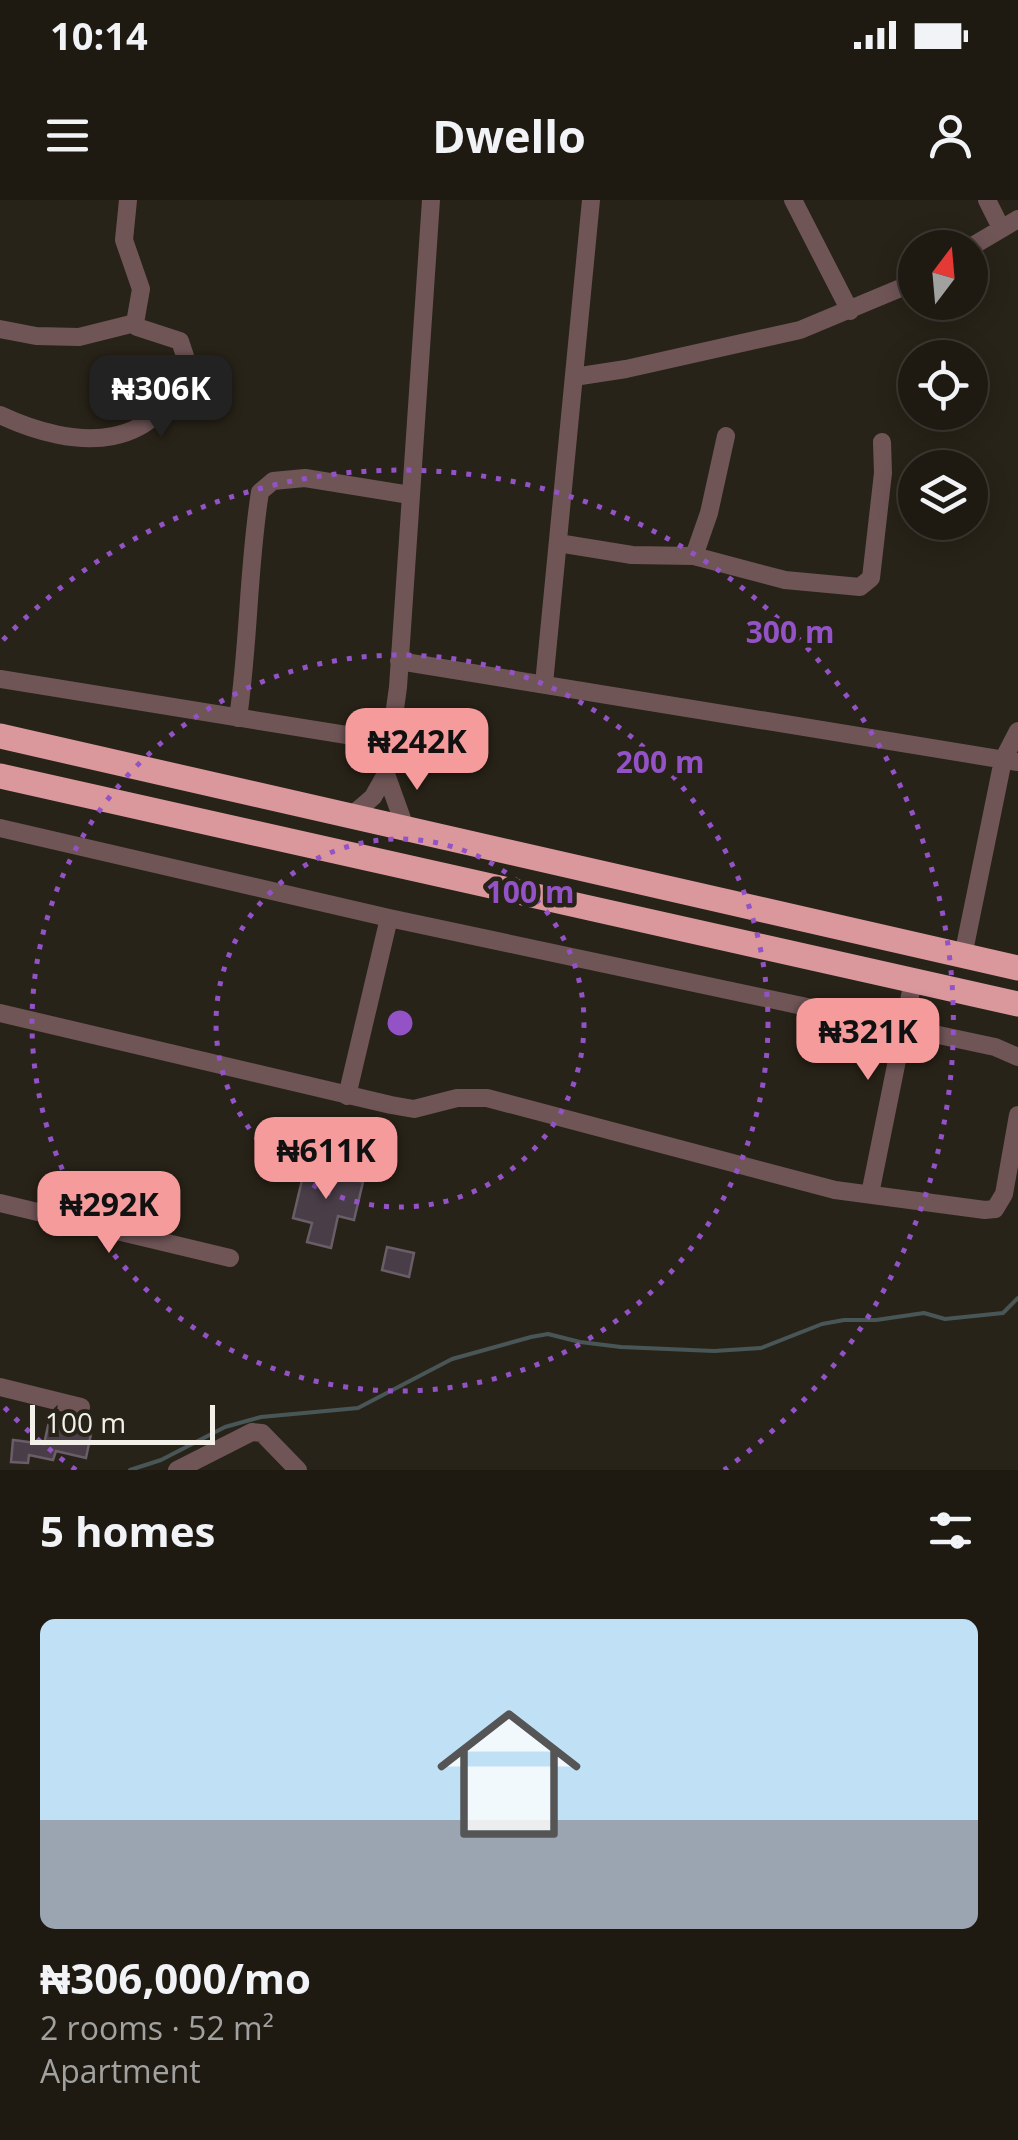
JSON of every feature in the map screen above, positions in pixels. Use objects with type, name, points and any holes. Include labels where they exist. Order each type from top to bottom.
[{"type":"highway","points":[[0,736],[1018,968]]},
{"type":"highway","points":[[0,776],[1018,1004]]},
{"type":"street","points":[[128,200],[124,240],[141,289],[135,323]]},
{"type":"street","points":[[352,815],[373,797],[386,774],[399,661],[431,200]]},
{"type":"street","points":[[544,684],[591,200]]},
{"type":"street","points":[[793,200],[850,311]]},
{"type":"street","points":[[987,200],[1000,228]]},
{"type":"street","points":[[988,236],[1018,219]]},
{"type":"street","points":[[574,377],[800,330],[898,290]]},
{"type":"street","points":[[0,329],[36,336],[79,337],[135,323]]},
{"type":"street","points":[[1,420],[75,438],[114,439],[142,426],[170,396],[186,356],[180,341],[135,323]]},
{"type":"street","points":[[694,556],[709,513],[726,436]]},
{"type":"street","points":[[558,543],[632,556],[694,556],[785,580],[846,588],[868,584],[876,546],[882,442]]},
{"type":"street","points":[[238,718],[247,659],[250,576],[260,492],[273,481],[306,478],[410,496]]},
{"type":"street","points":[[399,661],[1010,761]]},
{"type":"street","points":[[0,679],[390,742]]},
{"type":"street","points":[[964,956],[1018,731]]},
{"type":"street","points":[[386,774],[405,827]]},
{"type":"street","points":[[0,828],[389,918],[995,1047],[1018,1057]]},
{"type":"street","points":[[346,1096],[389,918]]},
{"type":"street","points":[[870,1194],[913,981]]},
{"type":"street","points":[[0,1013],[346,1096],[414,1109],[456,1098],[487,1098],[836,1190],[995,1209],[1004,1194],[1018,1115]]},
{"type":"street","points":[[0,1204],[230,1258]]},
{"type":"street","points":[[0,1387],[81,1407]]},
{"type":"street","points":[[177,1470],[252,1432],[262,1433],[298,1470]]},
{"type":"building","points":[[327,1162],[337,1164],[334,1174],[363,1182],[354,1220],[338,1216],[331,1248],[307,1242],[312,1223],[293,1218],[302,1180],[292,1177],[295,1167],[323,1177]]},
{"type":"building","points":[[387,1247],[414,1253],[409,1277],[382,1270]]},
{"type":"building","points":[[50,1417],[62,1420],[61,1426],[91,1434],[86,1458],[56,1451],[53,1460],[29,1455],[28,1463],[11,1462],[13,1440],[44,1444]]},
{"type":"waterway","points":[[130,1470],[161,1460],[225,1427],[261,1417],[358,1408],[452,1359],[531,1337],[548,1334],[621,1347],[714,1351],[761,1348],[822,1324],[924,1313],[945,1319],[1003,1313],[1018,1298]]}]
